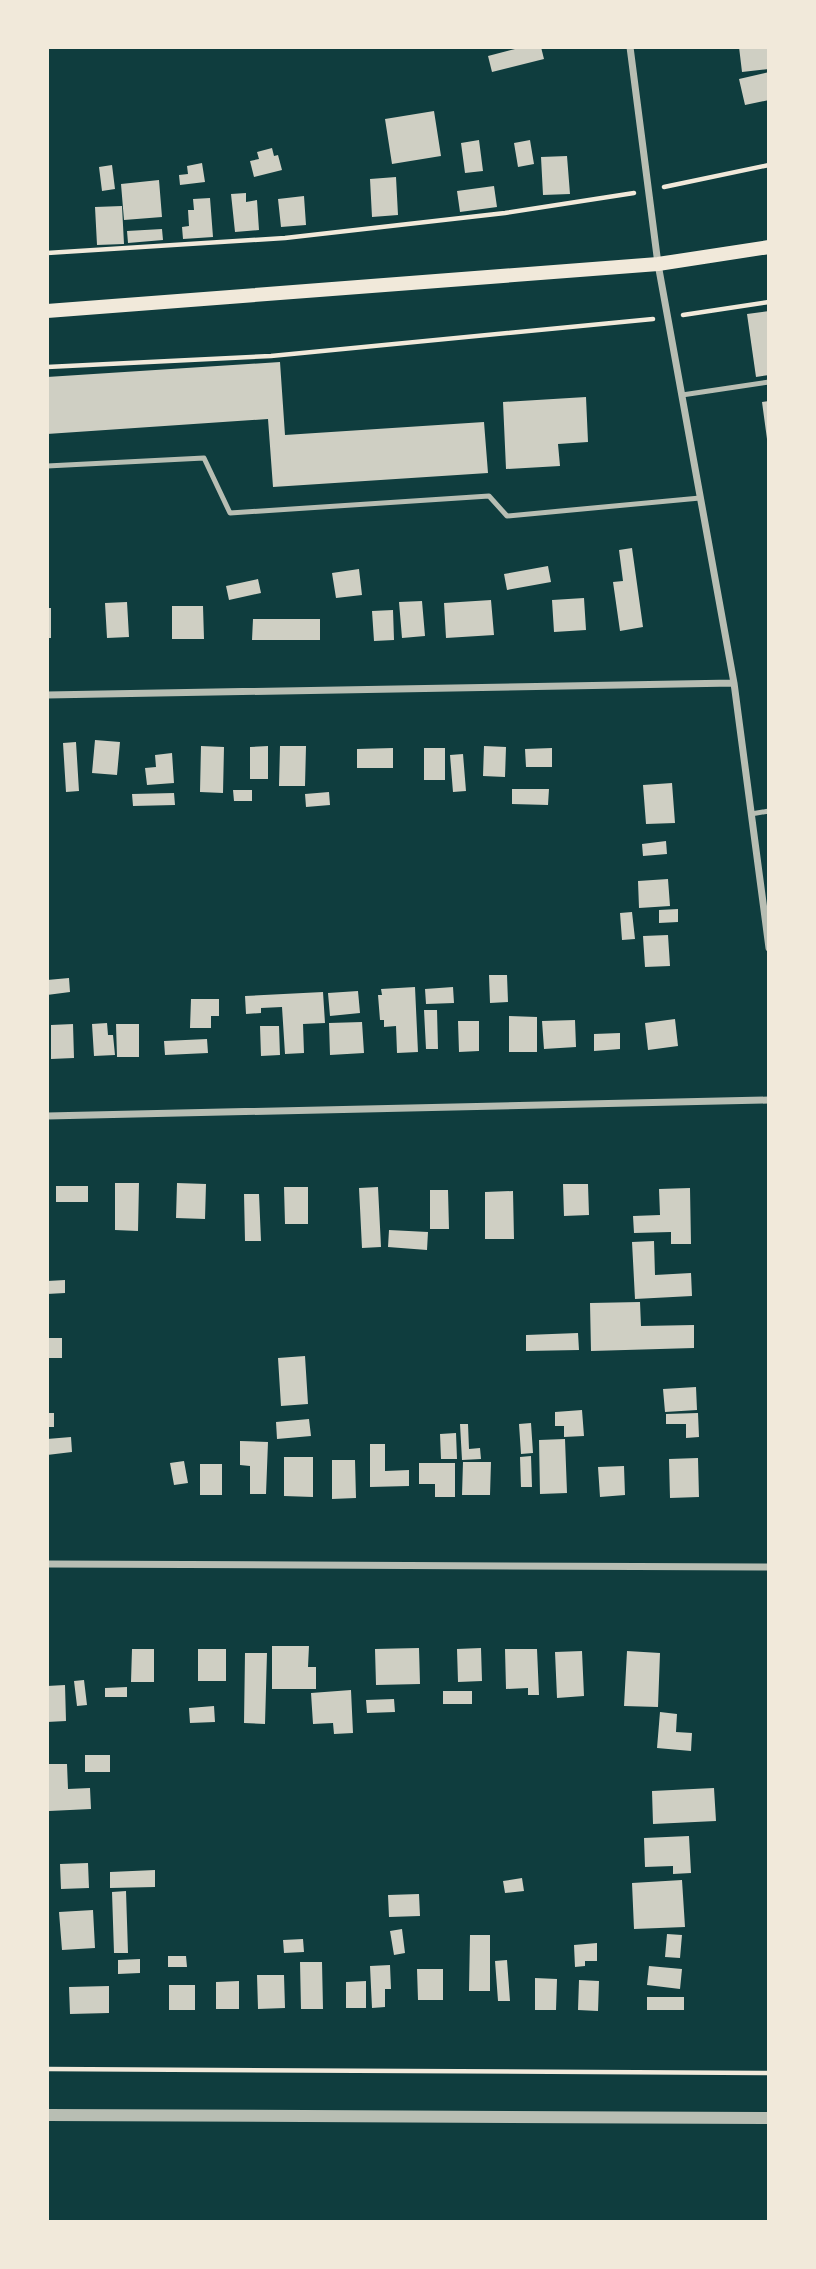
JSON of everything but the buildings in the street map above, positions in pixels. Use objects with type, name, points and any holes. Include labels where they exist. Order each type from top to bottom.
[{"type":"main road","points":[[47,311],[658,264],[769,247]]},
{"type":"street","points":[[630,47],[658,264],[734,682],[769,945]]},
{"type":"street","points":[[47,695],[734,682]]},
{"type":"street","points":[[47,1116],[769,1100]]},
{"type":"street","points":[[47,1564],[769,1567]]},
{"type":"street","points":[[47,2115],[769,2118]]},
{"type":"lane","points":[[682,395],[769,382]]},
{"type":"lane","points":[[47,466],[204,458],[230,513],[488,496],[507,516],[700,498]]},
{"type":"lane","points":[[751,814],[769,811]]},
{"type":"path","points":[[47,253],[285,237],[505,213],[649,191],[769,165]]},
{"type":"path","points":[[47,367],[271,356],[668,317],[769,302]]},
{"type":"path","points":[[47,2069],[769,2073]]}]
